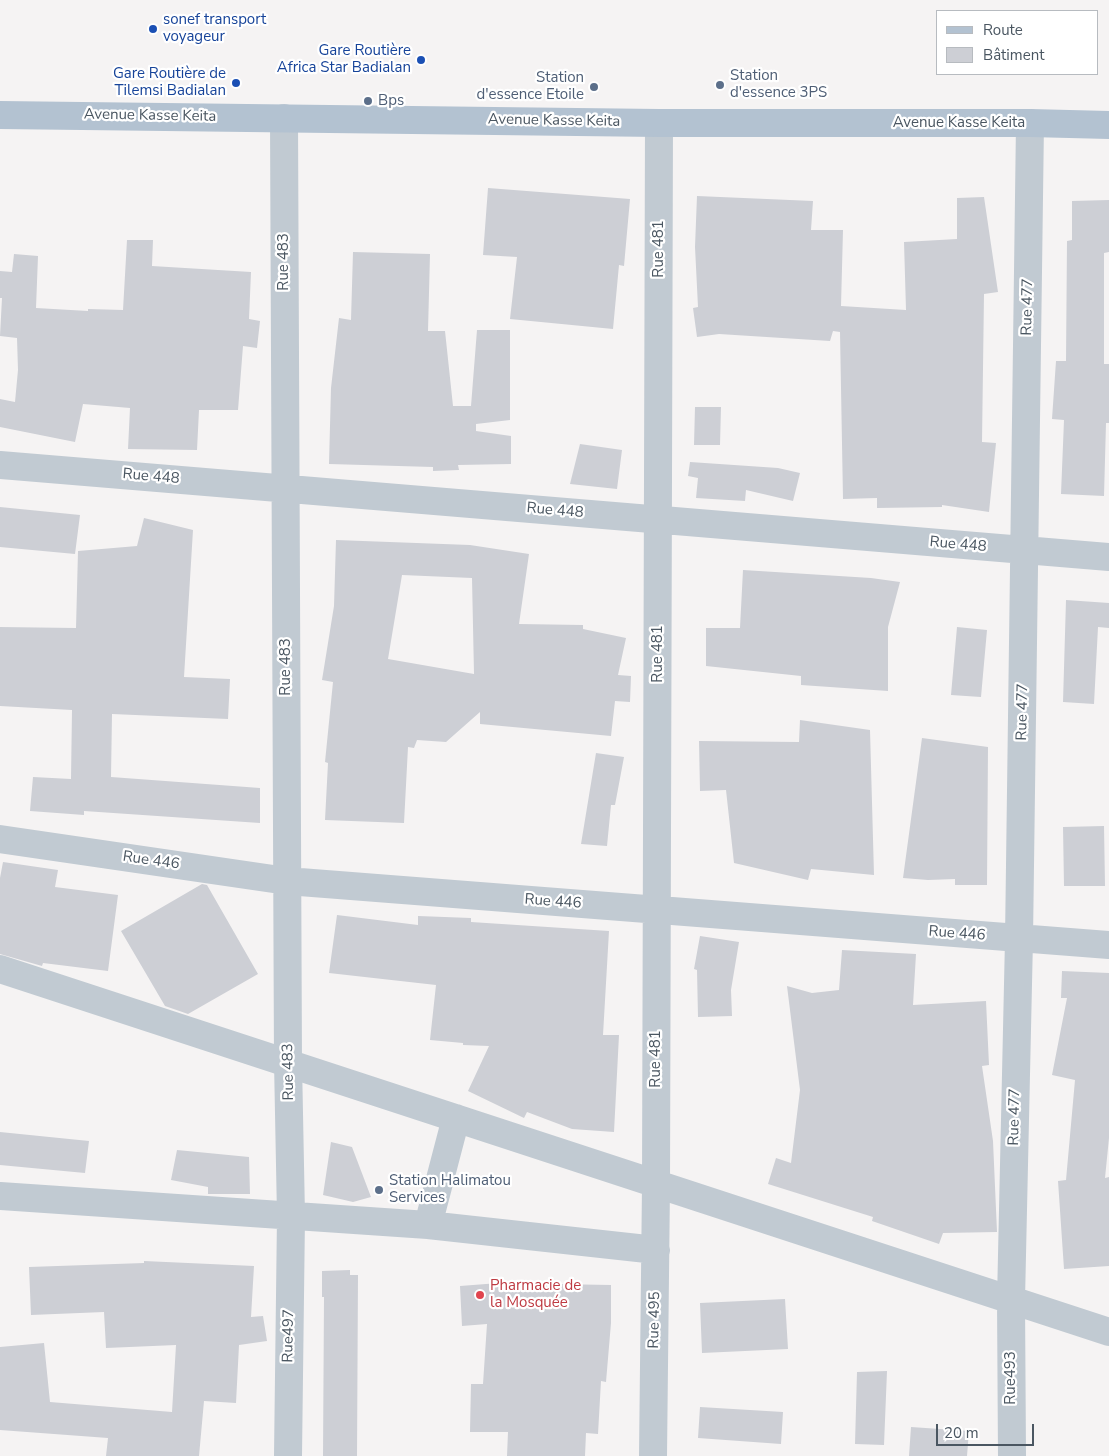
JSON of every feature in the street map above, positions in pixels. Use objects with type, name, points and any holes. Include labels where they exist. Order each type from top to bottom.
[{"type":"main road","name":"Avenue Kasse Keita","points":[[0,115],[659,123],[1030,123],[1109,125]]},
{"type":"street","name":"Rue 483","points":[[284,118],[288,1062],[291,1216]]},
{"type":"street","name":"Rue 481","points":[[656,1185],[659,123]]},
{"type":"street","name":"Rue 477","points":[[1011,1300],[1019,939],[1030,123]]},
{"type":"street","name":"Rue 448","points":[[0,465],[1109,557]]},
{"type":"street","name":"Rue 446","points":[[0,839],[287,881],[1109,946]]},
{"type":"street","points":[[0,969],[1109,1332]]},
{"type":"street","points":[[428,1225],[456,1118]]},
{"type":"street","name":"Rue 495","points":[[653,1456],[656,1185]]},
{"type":"street","points":[[0,1196],[428,1225],[656,1250]]},
{"type":"street","name":"Rue497","points":[[288,1456],[291,1216]]},
{"type":"street","name":"Rue493","points":[[1011,1300],[1012,1456]]},
{"type":"building","points":[[488,188],[630,199],[624,266],[619,265],[613,329],[510,319],[517,257],[483,255]]},
{"type":"building","points":[[697,196],[813,201],[811,230],[843,230],[841,306],[906,310],[904,242],[957,239],[957,198],[984,197],[998,292],[984,294],[982,442],[996,443],[989,512],[942,505],[942,507],[877,508],[877,498],[843,499],[840,332],[833,331],[830,341],[719,334],[697,337],[693,308],[698,307],[695,247]]},
{"type":"building","points":[[1109,200],[1109,252],[1104,253],[1104,364],[1109,364],[1109,423],[1106,423],[1104,496],[1061,494],[1064,420],[1052,419],[1056,361],[1066,361],[1067,241],[1072,240],[1072,201]]},
{"type":"building","points":[[127,240],[153,240],[152,266],[251,272],[249,319],[260,321],[257,348],[243,346],[238,410],[199,410],[197,450],[128,449],[130,408],[83,404],[75,442],[0,427],[0,399],[15,402],[18,370],[17,338],[0,336],[2,298],[0,298],[0,271],[12,272],[14,254],[38,256],[36,308],[88,311],[88,309],[123,310]]},
{"type":"building","points":[[353,252],[430,254],[428,331],[445,331],[453,406],[471,406],[477,330],[510,330],[510,420],[476,424],[476,431],[511,436],[511,464],[458,465],[459,470],[433,471],[433,467],[329,464],[331,388],[339,318],[351,320]]},
{"type":"building","points":[[695,407],[721,407],[720,445],[694,445]]},
{"type":"building","points":[[580,444],[622,450],[617,489],[570,484]]},
{"type":"building","points":[[690,462],[778,468],[800,473],[793,501],[746,490],[745,501],[696,498],[698,478],[688,476]]},
{"type":"building","points":[[0,507],[80,515],[75,554],[0,547]]},
{"type":"building","points":[[144,518],[193,530],[184,677],[230,679],[228,719],[112,714],[111,777],[260,788],[260,823],[84,811],[84,815],[30,811],[33,777],[71,779],[72,710],[0,706],[0,627],[76,628],[78,551],[137,546]]},
{"type":"building","points":[[336,540],[470,545],[529,554],[519,624],[583,625],[583,629],[626,638],[618,675],[631,676],[630,702],[615,701],[611,736],[480,724],[480,712],[446,742],[417,740],[414,748],[408,747],[404,823],[325,820],[328,763],[325,762],[333,682],[322,680],[334,606]],"holes":[[[402,575],[472,578],[474,674],[388,659]]]},
{"type":"building","points":[[743,570],[871,578],[900,582],[888,627],[888,691],[801,685],[801,676],[706,666],[706,628],[740,628]]},
{"type":"building","points":[[1066,600],[1109,603],[1109,628],[1098,627],[1094,704],[1063,702]]},
{"type":"building","points":[[957,627],[987,630],[981,697],[951,695]]},
{"type":"building","points":[[800,720],[870,730],[874,875],[811,869],[808,880],[734,863],[726,790],[700,791],[699,741],[799,742]]},
{"type":"building","points":[[922,738],[988,747],[987,885],[955,885],[955,879],[928,880],[903,878]]},
{"type":"building","points":[[596,753],[624,757],[615,805],[611,805],[607,846],[581,844]]},
{"type":"building","points":[[1104,826],[1105,886],[1064,886],[1063,827]]},
{"type":"building","points":[[3,862],[58,870],[55,887],[118,895],[108,971],[43,963],[42,966],[0,954],[0,878]]},
{"type":"building","points":[[202,884],[207,885],[258,974],[188,1014],[165,1006],[121,931]]},
{"type":"building","points":[[337,915],[418,925],[418,916],[471,918],[471,922],[609,931],[603,1035],[619,1035],[614,1132],[572,1129],[527,1112],[524,1118],[468,1091],[489,1046],[463,1045],[463,1043],[430,1040],[436,985],[329,973]]},
{"type":"building","points":[[700,936],[739,942],[731,990],[732,1016],[698,1017],[697,970],[694,969]]},
{"type":"building","points":[[842,950],[916,954],[913,1005],[986,1001],[989,1065],[982,1066],[993,1141],[997,1232],[943,1233],[939,1244],[872,1221],[873,1217],[768,1184],[776,1158],[791,1163],[800,1090],[787,986],[812,993],[839,990]]},
{"type":"building","points":[[1062,971],[1109,973],[1109,1138],[1105,1178],[1109,1177],[1109,1266],[1064,1269],[1058,1181],[1066,1180],[1075,1080],[1052,1075],[1067,998],[1061,998]]},
{"type":"building","points":[[0,1132],[89,1141],[85,1173],[0,1165]]},
{"type":"building","points":[[331,1142],[352,1147],[371,1197],[353,1202],[323,1195]]},
{"type":"building","points":[[177,1150],[249,1157],[250,1194],[208,1194],[208,1187],[171,1180]]},
{"type":"building","points":[[144,1261],[254,1266],[251,1317],[263,1316],[267,1341],[239,1345],[236,1403],[204,1401],[199,1456],[106,1456],[108,1438],[0,1430],[0,1347],[44,1343],[50,1402],[172,1412],[176,1345],[106,1348],[104,1312],[31,1315],[29,1267],[144,1263]]},
{"type":"building","points":[[350,1270],[350,1275],[358,1275],[357,1456],[323,1456],[324,1297],[322,1297],[322,1271]]},
{"type":"building","points":[[499,1283],[611,1285],[611,1323],[606,1382],[601,1381],[598,1434],[586,1433],[585,1456],[507,1456],[508,1432],[470,1432],[471,1384],[483,1384],[487,1324],[462,1326],[460,1286]]},
{"type":"building","points":[[785,1299],[788,1349],[702,1353],[700,1303]]},
{"type":"building","points":[[887,1371],[884,1445],[855,1444],[857,1372]]},
{"type":"building","points":[[700,1407],[783,1412],[781,1444],[698,1438]]},
{"type":"building","points":[[911,1427],[969,1431],[967,1456],[909,1456]]},
{"type":"place","name":"sonef transport voyageur","points":[[153,29]]},
{"type":"place","name":"Gare Routière Africa Star Badialan","points":[[421,60]]},
{"type":"place","name":"Gare Routière de Tilemsi Badialan","points":[[236,83]]},
{"type":"place","name":"Station d'essence 3PS","points":[[720,85]]},
{"type":"place","name":"Station d'essence Etoile","points":[[594,87]]},
{"type":"place","name":"Bps","points":[[368,101]]},
{"type":"place","name":"Station Halimatou Services","points":[[379,1190]]},
{"type":"place","name":"Pharmacie de la Mosquée","points":[[480,1295]]}]
